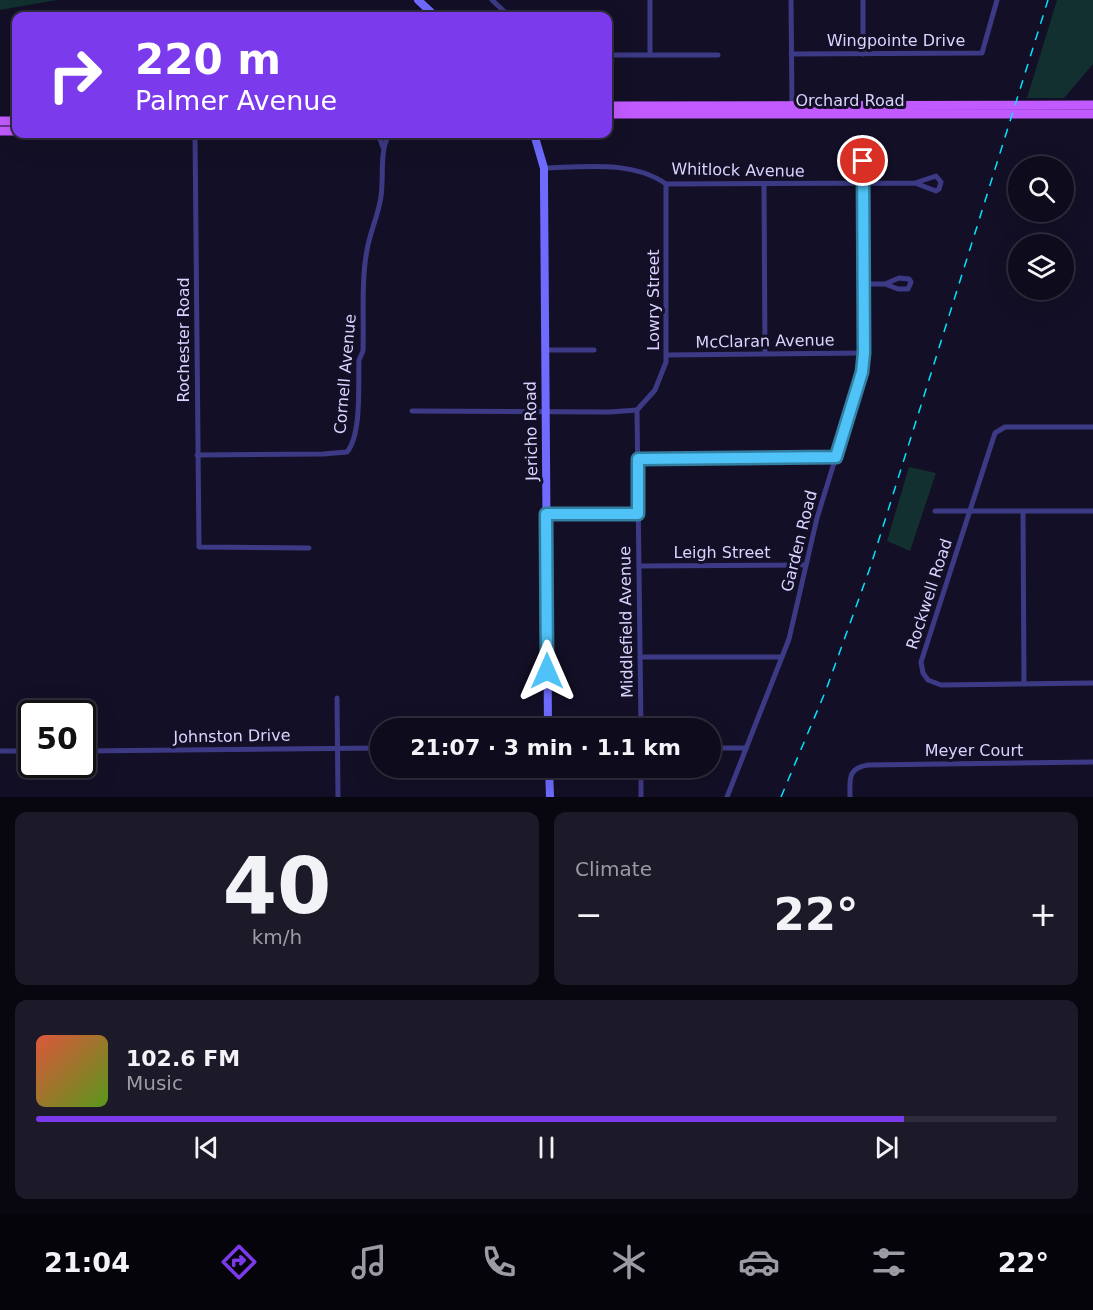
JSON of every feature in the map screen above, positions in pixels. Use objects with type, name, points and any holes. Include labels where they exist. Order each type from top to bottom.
[{"type":"main road","points":[[418,0],[431,12]]},
{"type":"main road","name":"Orchard Road","points":[[612,106],[1093,105]]},
{"type":"main road","name":"Orchard Road","points":[[612,114],[1093,114]]},
{"type":"main road","name":"Jericho Road","points":[[535,138],[544,168],[548,718]]},
{"type":"main road","points":[[549,778],[550,797]]},
{"type":"street","points":[[492,0],[505,12]]},
{"type":"street","points":[[650,0],[650,55]]},
{"type":"street","points":[[791,0],[792,106]]},
{"type":"street","points":[[863,0],[863,54]]},
{"type":"street","name":"Wingpointe Drive","points":[[792,54],[982,53],[997,0]]},
{"type":"street","points":[[612,55],[718,55]]},
{"type":"street","name":"Rochester Road","points":[[195,138],[199,547],[309,548]]},
{"type":"street","points":[[379,138],[383,148]]},
{"type":"street","name":"Cornell Avenue","points":[[197,455],[323,454],[347,452],[352,446],[356,432],[359,360],[363,351],[367,252],[381,200],[383,148],[386,138]]},
{"type":"street","name":"Garden Road","points":[[726,797],[789,639],[817,518],[862,372],[864,353],[863,139]]},
{"type":"street","name":"Whitlock Avenue","points":[[544,168],[627,169],[646,173],[666,184],[915,183]]},
{"type":"street","name":"Lowry Street","points":[[637,410],[655,390],[667,355],[666,184]]},
{"type":"street","points":[[764,185],[765,354]]},
{"type":"street","points":[[864,284],[885,284]]},
{"type":"street","points":[[544,350],[594,350]]},
{"type":"street","name":"McClaran Avenue","points":[[667,355],[864,353]]},
{"type":"street","points":[[412,411],[610,412],[637,410],[638,514],[546,514]]},
{"type":"street","points":[[969,512],[992,437],[998,430],[1008,427],[1093,427]]},
{"type":"street","points":[[638,459],[836,457]]},
{"type":"street","points":[[935,511],[1093,511]]},
{"type":"street","points":[[1023,511],[1024,684]]},
{"type":"street","name":"Rockwell Road","points":[[969,512],[921,662],[921,669],[928,680],[941,685],[1093,683]]},
{"type":"street","name":"Middlefield Avenue","points":[[638,514],[641,718]]},
{"type":"street","name":"Leigh Street","points":[[639,566],[806,565]]},
{"type":"street","points":[[640,657],[782,657]]},
{"type":"street","points":[[337,698],[338,797]]},
{"type":"street","name":"Johnston Drive","points":[[96,751],[370,748]]},
{"type":"street","points":[[721,748],[746,748]]},
{"type":"street","points":[[0,752],[18,751]]},
{"type":"street","name":"Meyer Court","points":[[850,797],[851,775],[855,768],[868,765],[1093,762]]},
{"type":"street","points":[[641,778],[641,797]]},
{"type":"green space","points":[[0,0],[57,0],[0,10]]},
{"type":"green space","points":[[1057,0],[1093,0],[1093,64],[1064,98],[1027,98]]},
{"type":"green space","points":[[909,467],[936,473],[910,551],[887,541]]},
{"type":"railway","points":[[781,797],[826,690],[870,568],[1048,0]]},
{"type":"route","points":[[547,671],[546,514],[638,514],[638,459],[836,457],[862,372],[864,353],[863,161]]}]
